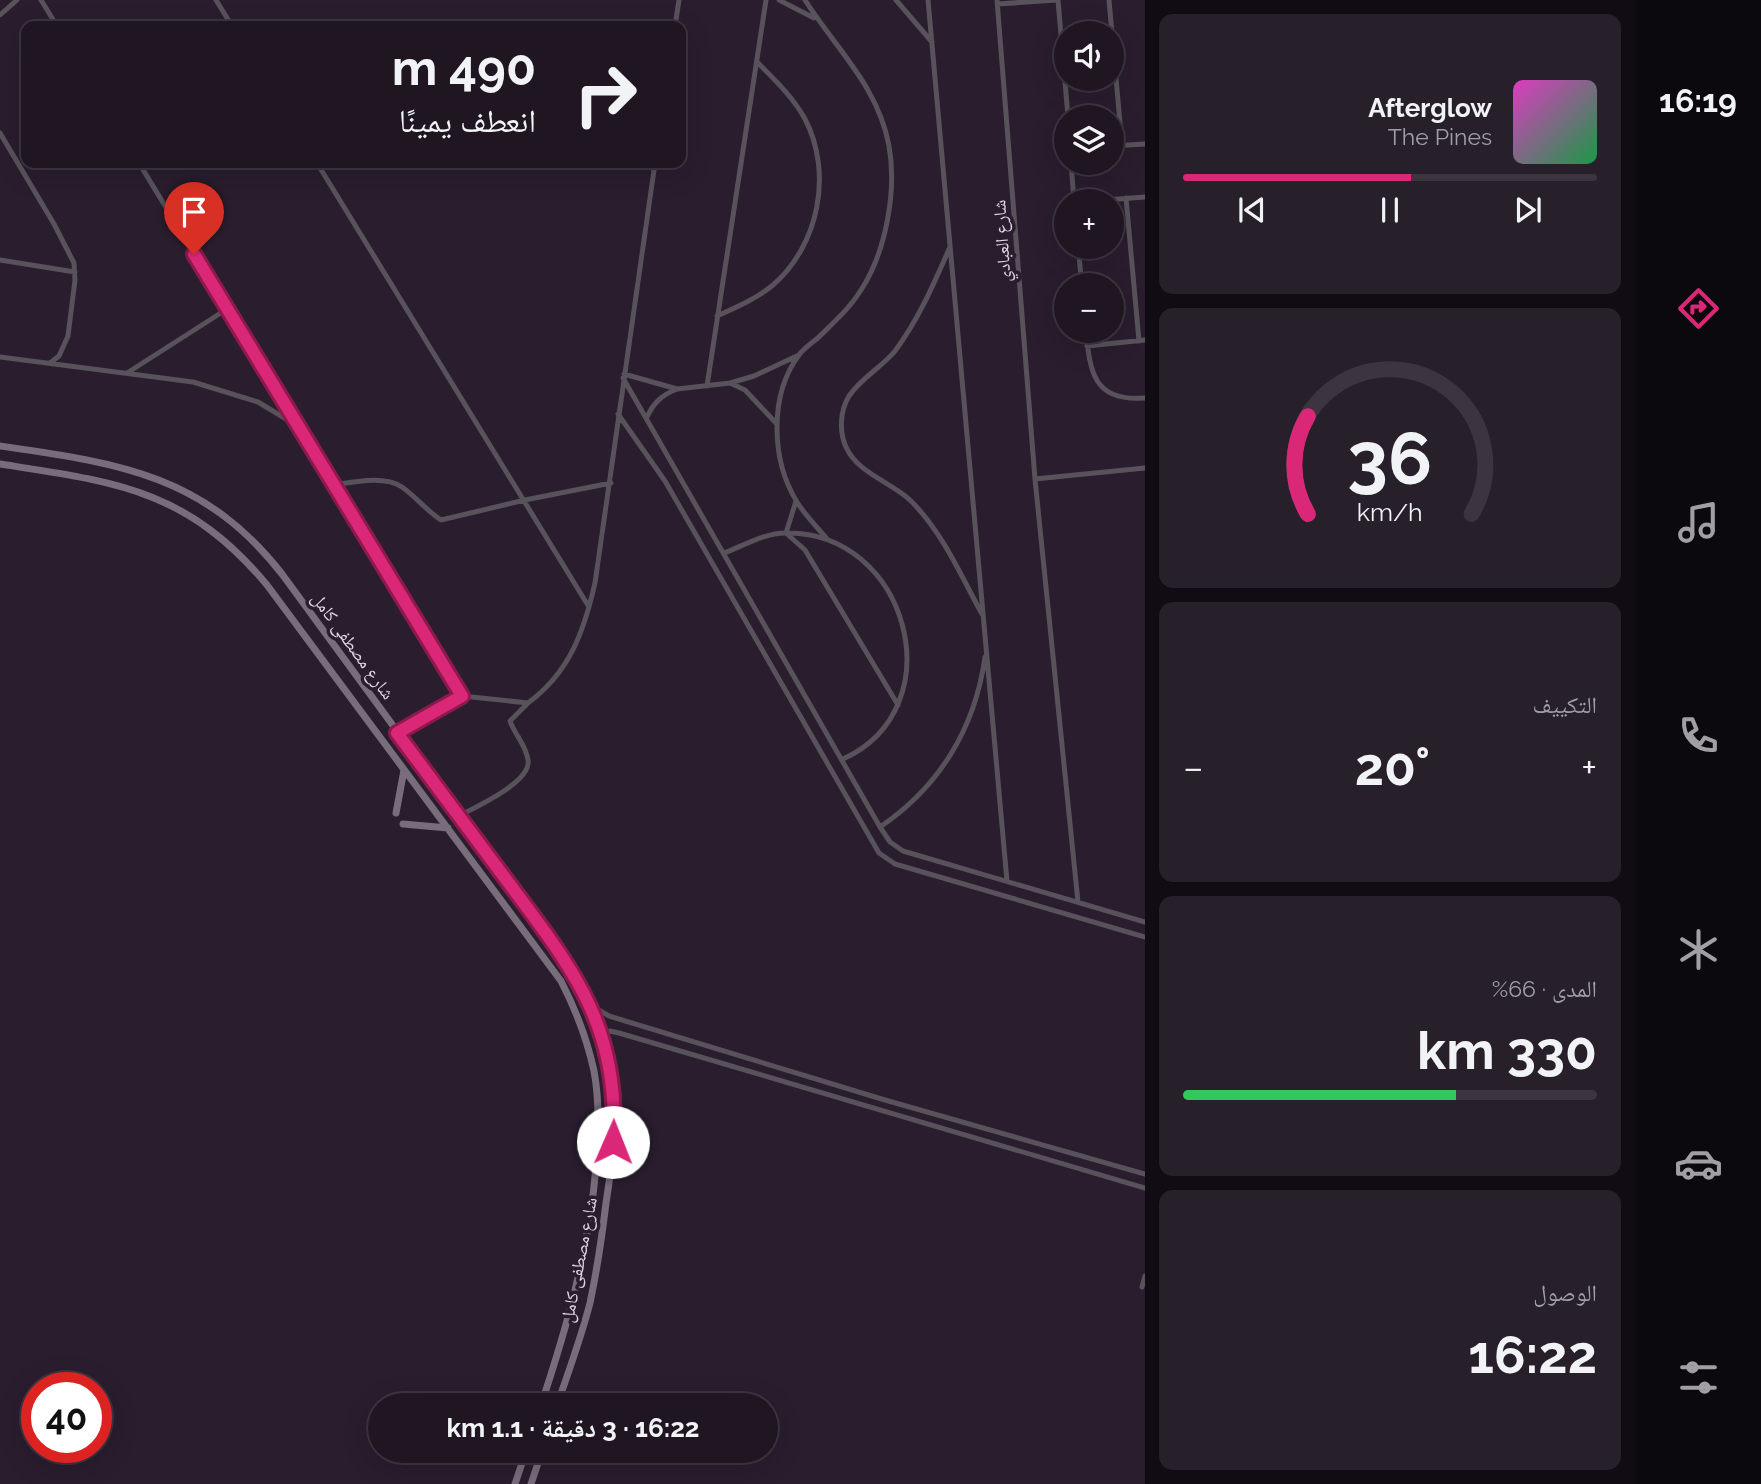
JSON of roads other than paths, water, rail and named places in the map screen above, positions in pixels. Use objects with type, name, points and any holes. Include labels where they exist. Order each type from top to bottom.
[{"type":"street","points":[[0,15],[17,0]]},
{"type":"street","points":[[41,0],[54,21]]},
{"type":"street","points":[[216,0],[229,21]]},
{"type":"street","points":[[676,21],[679,0]]},
{"type":"street","points":[[707,386],[766,0]]},
{"type":"street","points":[[779,0],[817,19]]},
{"type":"street","points":[[647,417],[653,404],[677,389],[730,383],[777,367],[799,355],[839,317],[862,289],[884,235],[890,209],[892,177],[889,145],[880,113],[869,89],[853,65],[804,0]]},
{"type":"street","points":[[896,0],[932,41]]},
{"type":"street","points":[[928,0],[1007,881]]},
{"type":"street","points":[[998,2],[1057,0],[1067,105]]},
{"type":"street","points":[[1109,0],[1118,105]]},
{"type":"street","name":"شارع العبادي","points":[[998,2],[1035,479],[1078,902]]},
{"type":"street","points":[[717,316],[753,299],[774,284],[791,265],[805,244],[819,195],[815,144],[805,120],[792,99],[757,62]]},
{"type":"street","points":[[0,133],[54,224],[71,256],[75,272],[68,336],[59,356],[50,363]]},
{"type":"street","points":[[1124,145],[1145,144]]},
{"type":"street","points":[[142,168],[462,696]]},
{"type":"street","points":[[320,168],[589,607]]},
{"type":"street","points":[[459,816],[505,791],[528,768],[524,745],[510,721],[552,680],[576,649],[589,607],[611,483],[618,414],[654,168]]},
{"type":"street","points":[[1087,346],[1142,341],[1126,198],[1145,197]]},
{"type":"street","points":[[951,244],[927,300],[894,352],[850,395],[842,412],[841,430],[846,448],[856,463],[910,500],[940,536],[984,617]]},
{"type":"street","points":[[0,260],[75,272]]},
{"type":"street","points":[[127,373],[227,309]]},
{"type":"street","points":[[1087,343],[1093,374],[1102,387],[1113,397],[1145,398]]},
{"type":"street","points":[[799,355],[782,396],[776,423],[775,438],[783,470],[796,501],[827,539],[862,560],[878,576],[891,594],[906,636],[907,659],[898,705],[875,740],[860,752],[843,760]]},
{"type":"street","points":[[0,357],[193,382],[258,402],[299,427]]},
{"type":"street","points":[[624,376],[677,389]]},
{"type":"street","points":[[624,376],[890,842],[902,851],[1145,922]]},
{"type":"street","points":[[730,383],[745,390],[776,423]]},
{"type":"street","points":[[618,414],[665,481],[879,853],[895,864],[1145,937]]},
{"type":"street","name":"شارع مصطفى كامل","points":[[0,446],[93,460],[150,475],[218,511],[253,540],[282,574],[572,970],[590,1005],[610,1071],[613,1099],[612,1147],[607,1198],[589,1304],[561,1393]]},
{"type":"street","points":[[91,478],[93,460]]},
{"type":"street","name":"شارع مصطفى كامل","points":[[0,464],[117,484],[173,506],[225,541],[267,585],[561,981],[576,1010],[587,1041],[597,1096],[598,1143],[583,1258],[571,1312],[545,1393]]},
{"type":"street","points":[[1035,479],[1145,468]]},
{"type":"street","points":[[334,485],[379,482],[400,486],[441,520],[611,483]]},
{"type":"street","points":[[786,533],[796,501]]},
{"type":"street","points":[[724,553],[786,533],[827,539]]},
{"type":"street","points":[[786,533],[805,550],[898,705]]},
{"type":"street","points":[[880,827],[903,811],[930,785],[953,754],[970,720],[981,684],[986,646]]},
{"type":"street","points":[[397,733],[462,696],[528,703]]},
{"type":"street","points":[[396,813],[404,769]]},
{"type":"street","points":[[423,794],[435,785]]},
{"type":"street","points":[[430,804],[443,795]]},
{"type":"street","points":[[404,824],[448,828]]},
{"type":"street","points":[[590,1005],[609,1016],[885,1100],[1145,1174]]},
{"type":"street","points":[[601,1035],[610,1031],[619,1033],[1145,1188]]},
{"type":"street","points":[[593,1196],[607,1198]]},
{"type":"street","points":[[1142,1287],[1145,1276]]},
{"type":"street","points":[[514,1484],[522,1463]]},
{"type":"street","points":[[531,1484],[538,1463]]}]
